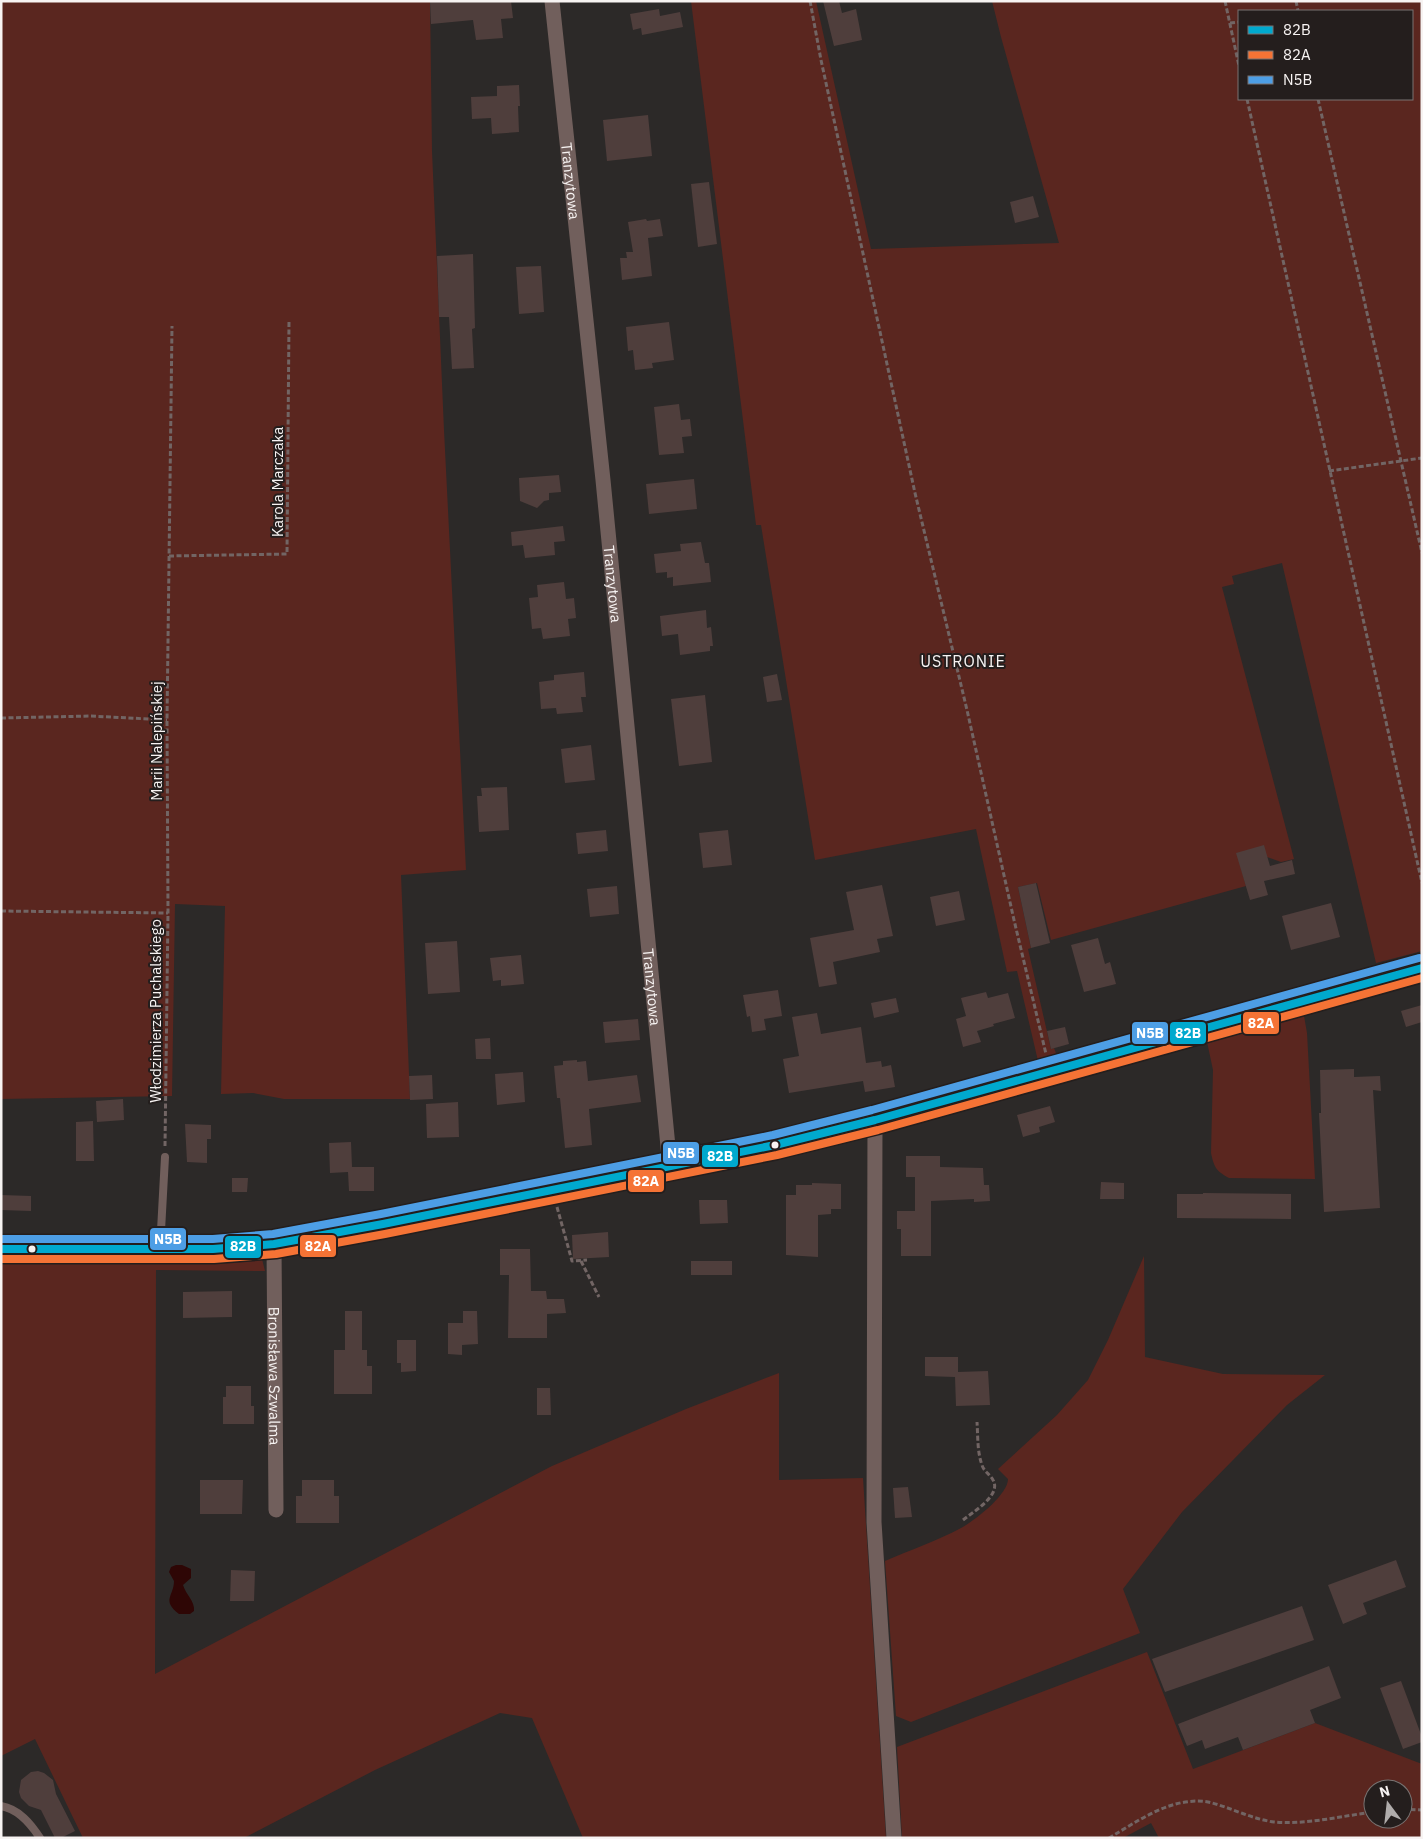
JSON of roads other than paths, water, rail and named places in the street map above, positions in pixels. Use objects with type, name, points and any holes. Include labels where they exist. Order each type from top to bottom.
[{"type":"street","name":"Tranzytowa","points":[[552,1],[603,488],[670,1167]]},
{"type":"street","points":[[1,1248],[213,1249],[274,1244],[383,1224],[775,1145],[875,1120],[1422,968]]},
{"type":"street","points":[[875,1120],[874,1522],[894,1838]]},
{"type":"street","name":"Bronisława Szwalma","points":[[274,1244],[276,1510]]},
{"type":"lane","points":[[160,1249],[165,1157]]},
{"type":"lane","points":[[1,1806],[6,1807],[30,1822],[40,1838]]},
{"type":"district","name":"USTRONIE","points":[[963,661]]}]
